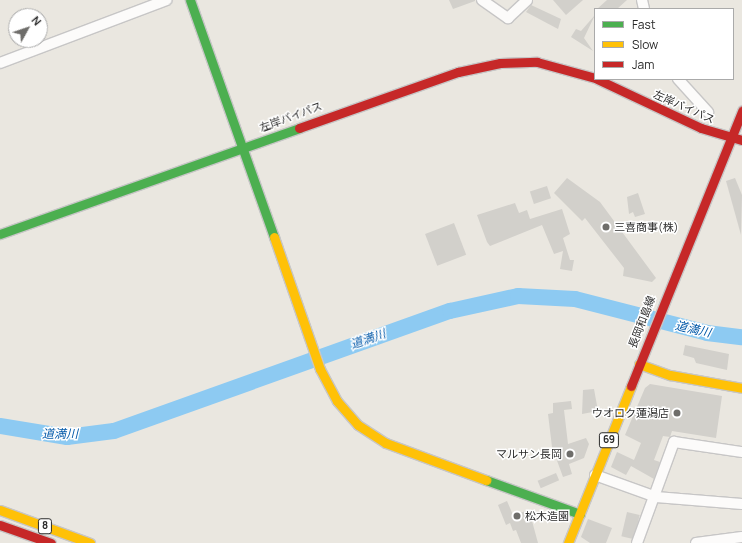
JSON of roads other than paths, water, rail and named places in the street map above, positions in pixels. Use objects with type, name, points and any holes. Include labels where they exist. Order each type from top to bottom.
[{"type":"main road","points":[[190,0],[320,369],[347,414],[386,443],[580,514]]},
{"type":"main road","name":"左岸バイパス","points":[[0,234],[242,148],[478,67],[537,62],[594,77]]},
{"type":"main road","name":"左岸バイパス","points":[[600,80],[730,140],[742,140]]},
{"type":"main road","name":"長岡和島線","points":[[568,543],[639,364],[648,336],[742,111]]},
{"type":"main road","points":[[639,364],[670,375],[742,388]]},
{"type":"main road","name":"8","points":[[0,510],[90,543]]},
{"type":"main road","name":"8","points":[[0,525],[29,539],[51,543]]},
{"type":"street","points":[[0,62],[167,0]]},
{"type":"street","points":[[482,0],[508,18],[527,0]]},
{"type":"street","points":[[679,80],[708,112]]},
{"type":"street","points":[[637,543],[656,497],[674,442],[742,452]]},
{"type":"street","points":[[595,475],[656,497],[742,504]]},
{"type":"street","points":[[696,543],[742,537]]},
{"type":"waterway","name":"道満川","points":[[0,426],[67,437],[114,431],[450,311],[518,296],[575,299],[707,333],[742,337]]},
{"type":"place","name":"三喜商事(株)","points":[[606,227]]},
{"type":"place","name":"ウオロク蓮潟店","points":[[677,413]]},
{"type":"place","name":"マルサン長岡","points":[[570,454]]},
{"type":"place","name":"松木造園","points":[[517,516]]}]
